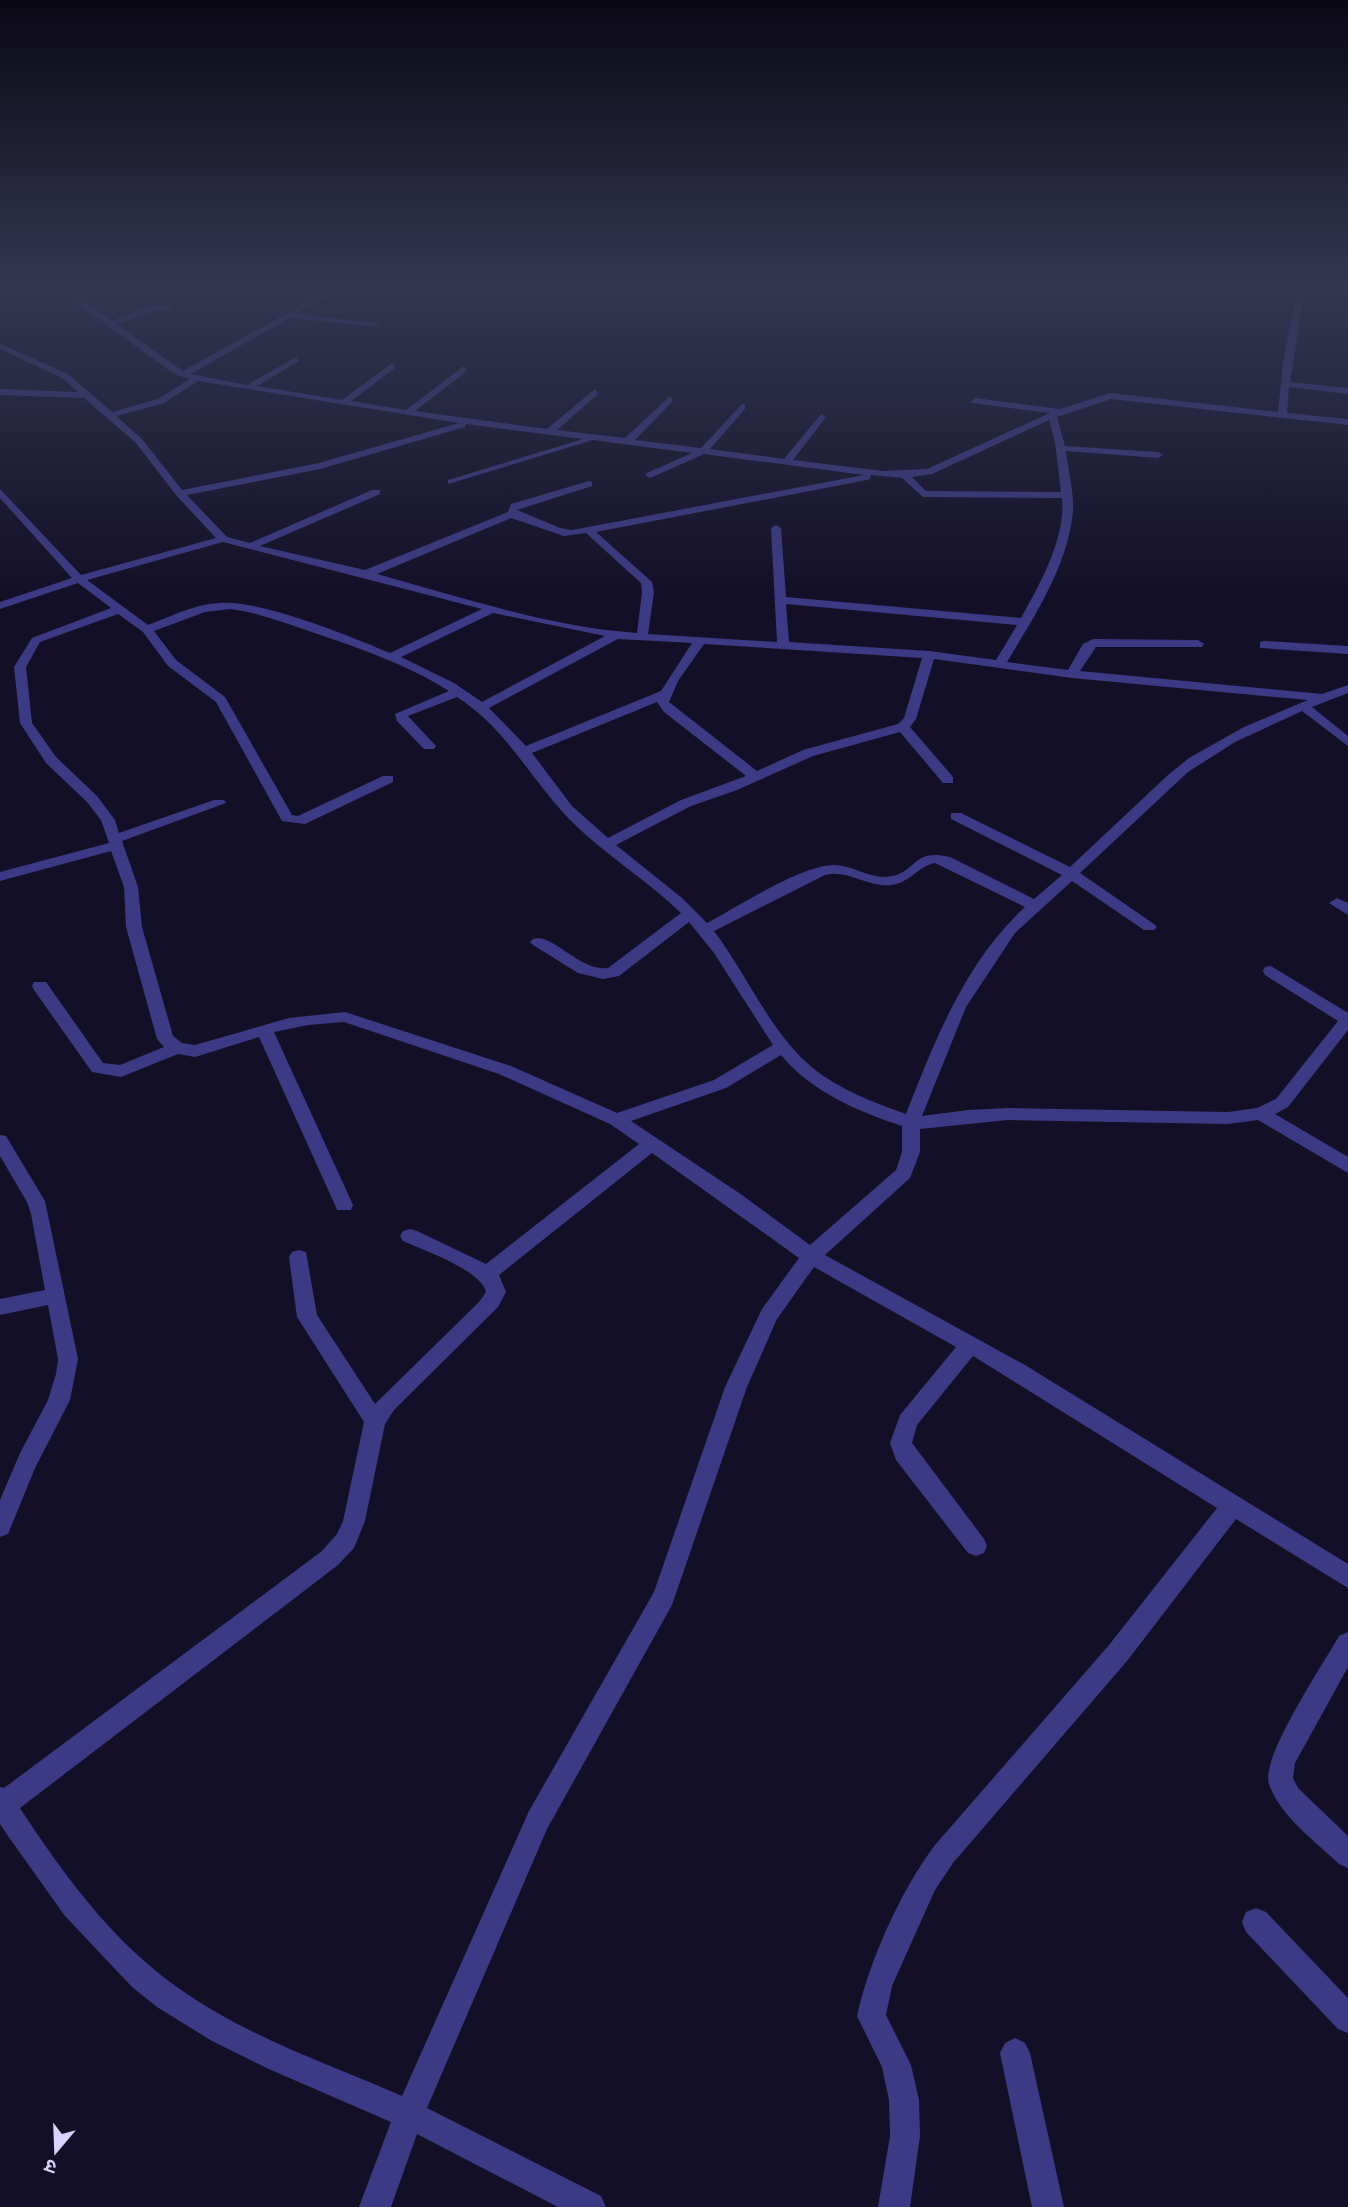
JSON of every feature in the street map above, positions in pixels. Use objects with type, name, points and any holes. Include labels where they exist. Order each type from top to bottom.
[{"type":"street","points":[[80,390],[153,455],[180,494],[223,539],[366,574],[492,609],[642,638],[783,644],[929,655],[1072,674],[1325,698]]},
{"type":"street","points":[[108,416],[161,401],[179,390]]},
{"type":"street","points":[[261,390],[549,432],[905,475],[929,472],[1057,415],[1110,396],[1348,422]]},
{"type":"street","points":[[343,403],[360,390]]},
{"type":"street","points":[[407,412],[436,390]]},
{"type":"street","points":[[1283,414],[1285,390]]},
{"type":"street","points":[[0,391],[85,395]]},
{"type":"street","points":[[549,432],[595,392]]},
{"type":"street","points":[[627,442],[669,400]]},
{"type":"street","points":[[975,401],[1057,415]]},
{"type":"street","points":[[650,475],[703,451],[742,407]]},
{"type":"street","points":[[999,665],[1025,622],[1058,550],[1068,509],[1057,415]]},
{"type":"street","points":[[786,462],[821,417]]},
{"type":"street","points":[[180,494],[320,466],[474,422]]},
{"type":"street","points":[[451,482],[595,438]]},
{"type":"street","points":[[1059,448],[1158,455]]},
{"type":"street","points":[[589,484],[516,506],[512,510],[517,515],[556,532],[587,529],[883,474]]},
{"type":"street","points":[[905,475],[923,494],[1065,495]]},
{"type":"street","points":[[0,492],[79,579],[147,631],[172,663],[221,700],[290,821],[300,821],[388,779]]},
{"type":"street","points":[[250,547],[376,492]]},
{"type":"street","points":[[366,574],[510,515],[517,515]]},
{"type":"street","points":[[776,528],[783,644]]},
{"type":"street","points":[[587,529],[646,582],[648,592],[642,638]]},
{"type":"street","points":[[0,606],[79,579],[223,539]]},
{"type":"street","points":[[780,600],[1025,622]]},
{"type":"street","points":[[147,631],[206,608],[226,606],[272,615],[353,641],[391,657],[458,692],[493,717],[560,802],[705,930],[766,1024],[807,1073],[830,1087],[911,1122],[975,1115],[1228,1118],[1261,1114],[1282,1104],[1348,1019],[1271,971]]},
{"type":"street","points":[[391,657],[492,609]]},
{"type":"street","points":[[117,610],[36,640],[20,667],[26,723],[51,760],[103,811],[131,887],[134,927],[165,1039],[177,1048],[195,1051],[324,1016],[345,1017],[505,1070],[616,1120],[811,1256],[1018,1371],[1348,1577]]},
{"type":"street","points":[[480,708],[616,635]]},
{"type":"street","points":[[700,641],[665,694],[663,702],[668,709],[756,777]]},
{"type":"street","points":[[1072,674],[1087,648],[1093,643],[1198,644]]},
{"type":"street","points":[[1264,645],[1348,650]]},
{"type":"street","points":[[606,845],[685,803],[756,777],[808,753],[903,727],[910,719],[929,655]]},
{"type":"street","points":[[375,2207],[409,2115],[538,1820],[664,1597],[736,1387],[769,1315],[811,1256],[904,1173],[911,1152],[911,1122],[958,1007],[995,948],[1009,930],[1117,833],[1171,778],[1194,760],[1230,739],[1348,689]]},
{"type":"street","points":[[429,747],[402,719],[401,714],[458,692]]},
{"type":"street","points":[[523,752],[665,694]]},
{"type":"street","points":[[1303,706],[1348,742]]},
{"type":"street","points":[[903,727],[948,780]]},
{"type":"street","points":[[0,877],[116,842],[219,803]]},
{"type":"street","points":[[956,816],[1070,873],[1149,927]]},
{"type":"street","points":[[705,930],[818,872],[840,870],[884,881],[895,881],[923,860],[933,858],[945,860],[1035,906]]},
{"type":"street","points":[[538,942],[590,973],[603,975],[613,972],[690,914]]},
{"type":"street","points":[[40,986],[98,1068],[121,1071],[177,1048]]},
{"type":"street","points":[[265,1031],[344,1205]]},
{"type":"street","points":[[616,1120],[720,1084],[784,1045]]},
{"type":"street","points":[[1261,1114],[1348,1166]]},
{"type":"street","points":[[0,1141],[36,1201],[68,1359],[67,1378],[61,1400],[28,1460],[0,1527]]},
{"type":"street","points":[[486,1275],[651,1144]]},
{"type":"street","points":[[410,1236],[486,1275],[496,1290],[494,1298],[387,1404],[375,1421],[354,1521],[346,1541],[330,1558],[1,1802],[38,1861],[111,1948],[165,1996],[212,2027],[409,2115],[590,2207]]},
{"type":"street","points":[[299,1256],[307,1317],[375,1421]]},
{"type":"street","points":[[0,1307],[56,1295]]},
{"type":"street","points":[[970,1345],[908,1421],[901,1443],[904,1453],[976,1546]]},
{"type":"street","points":[[894,2207],[906,2131],[904,2098],[896,2065],[871,2016],[871,2007],[878,1985],[925,1881],[971,1821],[1118,1653],[1233,1506]]},
{"type":"street","points":[[1348,1644],[1282,1760],[1280,1780],[1289,1797],[1348,1855]]},
{"type":"street","points":[[1256,1922],[1348,2019]]},
{"type":"street","points":[[1015,2053],[1048,2207]]}]
